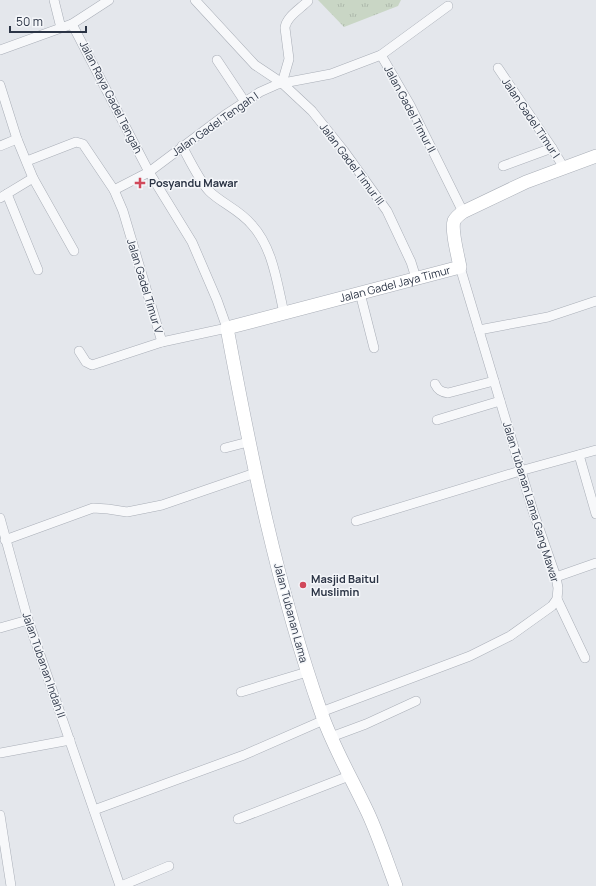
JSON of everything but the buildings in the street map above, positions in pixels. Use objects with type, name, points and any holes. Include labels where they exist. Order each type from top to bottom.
[{"type":"street","points":[[54,0],[61,28]]},
{"type":"street","points":[[0,50],[72,24],[109,0]]},
{"type":"street","points":[[195,0],[255,65],[282,83],[290,59],[285,28],[286,24],[290,18],[308,1]]},
{"type":"street","points":[[381,55],[448,6]]},
{"type":"street","name":"Jalan Raya Gadel Tengah","points":[[72,24],[149,172],[192,242],[217,300],[226,328]]},
{"type":"street","name":"Jalan Gadel Timur II","points":[[282,83],[331,74],[381,55],[410,105],[463,212]]},
{"type":"street","points":[[217,60],[245,102]]},
{"type":"street","name":"Jalan Gadel Timur I","points":[[498,68],[564,168]]},
{"type":"street","name":"Jalan Gadel Tengah I","points":[[114,190],[149,172],[225,115],[260,92],[282,83]]},
{"type":"street","name":"Jalan Gadel Timur III","points":[[282,83],[312,111],[382,202],[411,262],[416,278]]},
{"type":"street","points":[[0,85],[17,139],[33,178],[74,251]]},
{"type":"street","points":[[0,146],[17,139]]},
{"type":"street","name":"Jalan Gadel Timur V","points":[[26,161],[76,142],[82,144],[114,190],[123,211],[162,342],[226,328]]},
{"type":"street","points":[[182,146],[193,167],[209,190],[252,224],[260,236],[275,274],[284,313]]},
{"type":"street","points":[[503,166],[552,148]]},
{"type":"street","points":[[463,212],[526,182],[596,156]]},
{"type":"street","points":[[33,178],[3,196],[38,270]]},
{"type":"street","name":"Jalan Gadel Jaya Timur","points":[[226,328],[460,267],[454,222],[463,212]]},
{"type":"street","name":"Jalan Tubanan Lama Gang Mawar","points":[[460,267],[520,471],[556,577],[558,588],[557,599]]},
{"type":"street","points":[[360,293],[374,348]]},
{"type":"street","points":[[479,330],[548,317],[596,301]]},
{"type":"street","name":"Jalan Tubanan Lama","points":[[226,328],[255,473],[282,583],[307,672],[330,737],[368,813],[396,886]]},
{"type":"street","points":[[79,351],[86,362],[92,365],[162,342]]},
{"type":"street","points":[[435,384],[438,390],[448,392],[494,381]]},
{"type":"street","points":[[437,420],[500,401]]},
{"type":"street","points":[[225,448],[248,442]]},
{"type":"street","points":[[356,521],[520,471],[596,450]]},
{"type":"street","points":[[579,455],[596,514]]},
{"type":"street","points":[[5,540],[93,508],[127,512],[162,505],[255,473]]},
{"type":"street","name":"Jalan Tubanan Indah II","points":[[0,518],[28,620],[121,886]]},
{"type":"street","points":[[556,577],[596,563]]},
{"type":"street","points":[[94,810],[244,755],[322,716],[477,652],[510,636],[545,613],[557,599],[585,658]]},
{"type":"street","points":[[0,628],[28,620]]},
{"type":"street","points":[[241,692],[307,672]]},
{"type":"street","points":[[330,737],[366,724],[416,701]]},
{"type":"street","points":[[0,753],[70,740]]},
{"type":"street","points":[[238,819],[350,776]]},
{"type":"street","points":[[0,815],[11,886]]},
{"type":"street","points":[[121,886],[169,866]]},
{"type":"green space","points":[[318,0],[401,0],[398,6],[344,27]]},
{"type":"place","name":"Posyandu Mawar","points":[[140,183]]},
{"type":"place","name":"Masjid Baitul Muslimin","points":[[303,585]]}]
